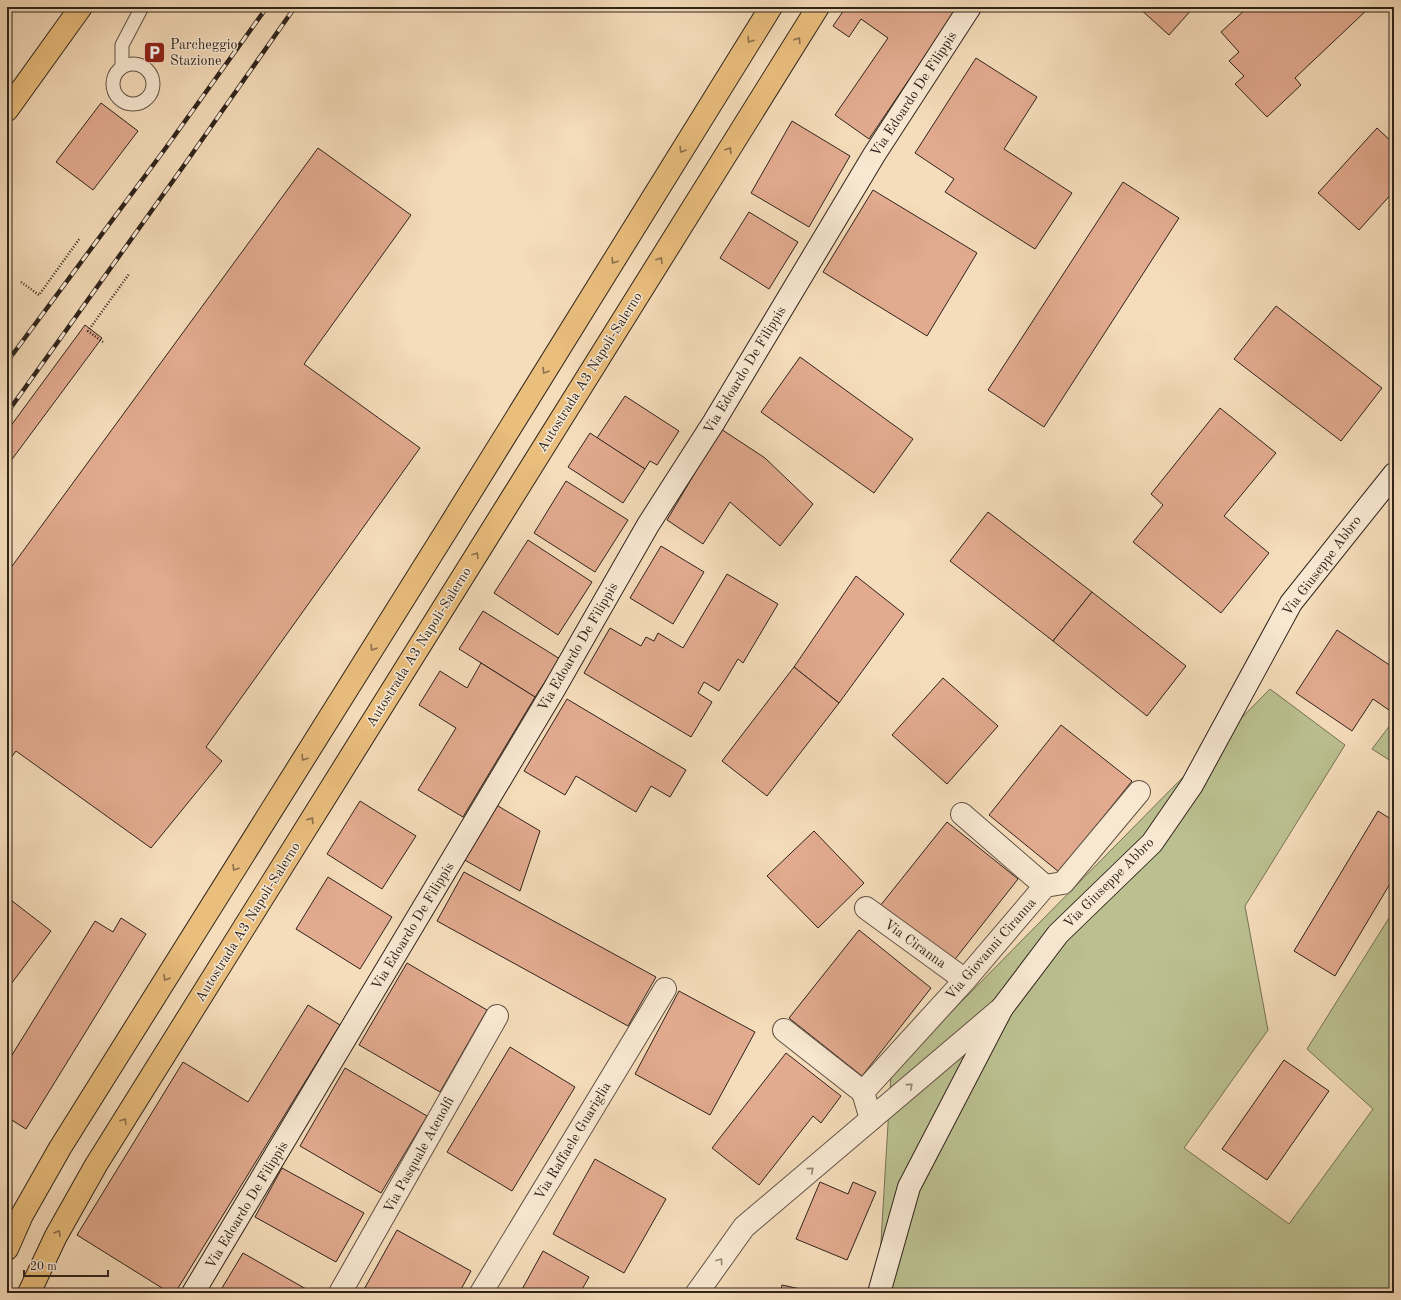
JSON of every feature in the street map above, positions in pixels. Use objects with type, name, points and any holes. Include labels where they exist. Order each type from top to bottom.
[{"type":"main road","points":[[7,110],[81,7]]},
{"type":"main road","points":[[7,1249],[22,1215],[60,1148],[450,525],[771,7]]},
{"type":"main road","name":"Autostrada A3 Napoli-Salerno","points":[[29,1293],[56,1236],[96,1165],[818,7]]},
{"type":"street","name":"Via Edoardo De Filippis","points":[[193,1293],[240,1217],[553,691],[648,525],[714,422],[874,155],[970,7]]},
{"type":"street","name":"Via Giuseppe Abbro","points":[[879,1293],[909,1187],[1002,1008],[1058,934],[1152,843],[1192,785],[1290,603],[1394,474]]},
{"type":"street","name":"Via Giovanni Ciranna","points":[[863,1092],[965,980],[1045,886],[1063,883],[1140,792]]},
{"type":"street","points":[[962,814],[1045,886]]},
{"type":"street","name":"Via Ciranna","points":[[866,908],[965,980]]},
{"type":"street","name":"Via Raffaele Guariglia","points":[[481,1293],[665,989]]},
{"type":"street","points":[[697,1293],[744,1227],[1002,1008]]},
{"type":"street","name":"Via Pasquale Atenolfi","points":[[340,1293],[497,1016]]},
{"type":"street","points":[[784,1030],[863,1092],[871,1119]]},
{"type":"lane","points":[[122,67],[122,45],[142,7]]},
{"type":"path","points":[[21,282],[39,295],[80,238]]},
{"type":"path","points":[[103,342],[88,331],[129,274]]},
{"type":"green space","points":[[1270,689],[1345,745],[1245,906],[1268,1030],[1184,1148],[1289,1224],[1373,1109],[1307,1049],[1394,910],[1394,1293],[878,1293],[891,1073]]},
{"type":"green space","points":[[1394,720],[1394,763],[1372,749]]},
{"type":"building","points":[[846,7],[958,7],[869,139],[835,115],[888,38],[861,19],[849,37],[833,26]]},
{"type":"building","points":[[1138,7],[1194,7],[1169,35]]},
{"type":"building","points":[[1248,7],[1370,7],[1295,78],[1301,85],[1267,117],[1235,84],[1244,76],[1229,61],[1239,52],[1221,32]]},
{"type":"building","points":[[976,58],[1037,97],[1004,149],[1072,193],[1035,249],[945,192],[954,179],[915,153]]},
{"type":"building","points":[[101,103],[138,131],[93,190],[56,162]]},
{"type":"building","points":[[792,121],[850,156],[809,227],[751,193]]},
{"type":"building","points":[[1377,128],[1394,144],[1394,191],[1359,230],[1318,193]]},
{"type":"building","points":[[318,148],[411,215],[304,364],[420,448],[206,747],[222,761],[151,848],[16,751],[7,763],[7,573]]},
{"type":"building","points":[[1123,182],[1179,218],[1044,427],[988,390]]},
{"type":"building","points":[[873,190],[977,253],[927,336],[823,272]]},
{"type":"building","points":[[749,212],[798,242],[769,289],[720,258]]},
{"type":"building","points":[[1276,306],[1382,388],[1341,441],[1234,359]]},
{"type":"building","points":[[85,325],[102,338],[7,466],[7,431]]},
{"type":"building","points":[[800,357],[913,439],[874,493],[761,412]]},
{"type":"building","points":[[625,396],[679,431],[657,465],[650,461],[645,469],[597,438]]},
{"type":"building","points":[[1220,408],[1276,453],[1224,516],[1269,553],[1221,613],[1133,542],[1163,505],[1151,494]]},
{"type":"building","points":[[721,429],[765,458],[813,504],[780,546],[730,502],[703,544],[667,520]]},
{"type":"building","points":[[590,433],[645,469],[623,503],[568,467]]},
{"type":"building","points":[[566,481],[628,520],[595,572],[534,533]]},
{"type":"building","points":[[988,512],[1092,592],[1053,641],[950,561]]},
{"type":"building","points":[[528,540],[592,582],[558,635],[494,593]]},
{"type":"building","points":[[661,546],[704,572],[673,624],[630,598]]},
{"type":"building","points":[[727,574],[778,604],[743,663],[738,659],[719,691],[704,682],[698,693],[712,702],[691,737],[584,673],[610,628],[641,646],[646,637],[654,641],[658,633],[683,648]]},
{"type":"building","points":[[856,576],[904,614],[839,703],[794,667]]},
{"type":"building","points":[[1092,592],[1186,666],[1147,716],[1053,641]]},
{"type":"building","points":[[483,611],[560,659],[535,697],[459,649]]},
{"type":"building","points":[[1337,630],[1394,668],[1394,702],[1389,710],[1373,699],[1352,731],[1296,693]]},
{"type":"building","points":[[481,663],[535,697],[463,817],[418,790],[456,728],[419,705],[440,671],[467,688]]},
{"type":"building","points":[[794,667],[839,703],[767,796],[722,761]]},
{"type":"building","points":[[943,678],[998,726],[947,784],[892,735]]},
{"type":"building","points":[[567,699],[686,770],[670,797],[651,786],[636,812],[576,776],[565,795],[524,771]]},
{"type":"building","points":[[1061,725],[1132,781],[1059,872],[989,815]]},
{"type":"building","points":[[360,801],[416,836],[382,889],[327,854]]},
{"type":"building","points":[[493,803],[540,831],[520,891],[461,858]]},
{"type":"building","points":[[1378,811],[1394,821],[1394,877],[1335,976],[1294,951]]},
{"type":"building","points":[[947,822],[1018,879],[952,963],[880,906]]},
{"type":"building","points":[[814,831],[864,883],[818,928],[767,876]]},
{"type":"building","points":[[464,872],[656,977],[628,1026],[437,921]]},
{"type":"building","points":[[328,877],[392,917],[360,969],[296,929]]},
{"type":"building","points":[[7,897],[51,931],[11,984],[7,981]]},
{"type":"building","points":[[121,918],[146,934],[26,1129],[7,1117],[7,1063],[95,921],[113,932]]},
{"type":"building","points":[[859,930],[931,988],[862,1076],[789,1018]]},
{"type":"building","points":[[407,963],[487,1010],[440,1092],[359,1045]]},
{"type":"building","points":[[679,991],[755,1032],[710,1115],[635,1074]]},
{"type":"building","points":[[308,1005],[340,1025],[175,1293],[170,1293],[77,1235],[183,1062],[248,1102]]},
{"type":"building","points":[[510,1047],[575,1087],[512,1191],[447,1152]]},
{"type":"building","points":[[786,1053],[841,1096],[821,1123],[813,1116],[759,1185],[712,1148]]},
{"type":"building","points":[[1284,1060],[1329,1091],[1267,1180],[1222,1149]]},
{"type":"building","points":[[345,1068],[427,1116],[381,1193],[300,1146]]},
{"type":"building","points":[[595,1159],[666,1199],[624,1273],[553,1234]]},
{"type":"building","points":[[282,1168],[364,1213],[336,1262],[255,1217]]},
{"type":"building","points":[[820,1182],[848,1194],[853,1182],[876,1192],[847,1260],[796,1239]]},
{"type":"building","points":[[397,1230],[471,1271],[459,1293],[362,1293]]},
{"type":"building","points":[[543,1251],[589,1277],[580,1293],[520,1293]]},
{"type":"building","points":[[243,1253],[313,1293],[219,1293]]},
{"type":"building","points":[[782,1285],[819,1293],[780,1293]]},
{"type":"railway","points":[[7,362],[165,149],[267,7]]},
{"type":"railway","points":[[7,413],[295,7]]},
{"type":"place","name":"Parcheggio Stazione","points":[[154,53]]}]
